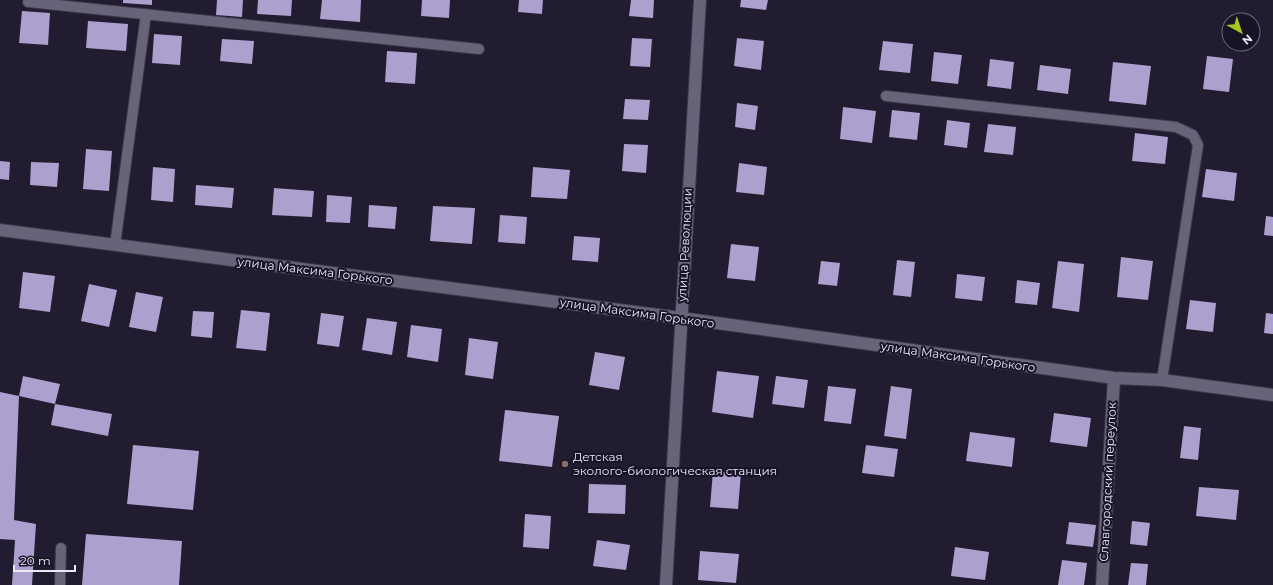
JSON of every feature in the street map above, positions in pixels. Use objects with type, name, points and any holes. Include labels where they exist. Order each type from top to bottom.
[{"type":"street","name":"улица Революции","points":[[666,585],[700,0]]},
{"type":"street","name":"улица Максима Горького","points":[[0,230],[681,318],[1114,378],[1162,380],[1273,395]]},
{"type":"street","name":"Славгородский переулок","points":[[1102,585],[1114,378]]},
{"type":"lane","points":[[28,2],[479,49]]},
{"type":"lane","points":[[115,245],[146,14]]},
{"type":"lane","points":[[886,96],[1176,127],[1193,134],[1198,145],[1162,380]]},
{"type":"lane","points":[[60,585],[61,548]]},
{"type":"building","points":[[123,0],[152,0],[152,5],[123,3]]},
{"type":"building","points":[[217,0],[243,0],[242,17],[216,15]]},
{"type":"building","points":[[258,0],[292,0],[291,16],[257,14]]},
{"type":"building","points":[[322,0],[361,0],[360,22],[320,19]]},
{"type":"building","points":[[422,0],[450,0],[449,18],[421,16]]},
{"type":"building","points":[[519,0],[543,0],[542,14],[518,12]]},
{"type":"building","points":[[631,0],[654,0],[653,18],[629,16]]},
{"type":"building","points":[[741,0],[768,0],[766,10],[740,7]]},
{"type":"building","points":[[22,11],[50,13],[48,45],[19,43]]},
{"type":"building","points":[[88,21],[128,24],[126,51],[86,48]]},
{"type":"building","points":[[154,34],[182,36],[180,65],[152,63]]},
{"type":"building","points":[[632,38],[652,39],[650,67],[630,66]]},
{"type":"building","points":[[737,38],[764,41],[761,70],[734,66]]},
{"type":"building","points":[[222,39],[254,41],[252,64],[220,61]]},
{"type":"building","points":[[883,41],[913,44],[910,73],[879,70]]},
{"type":"building","points":[[387,51],[417,53],[415,84],[385,82]]},
{"type":"building","points":[[934,52],[962,55],[958,84],[931,81]]},
{"type":"building","points":[[1207,56],[1233,59],[1229,92],[1203,89]]},
{"type":"building","points":[[990,59],[1014,62],[1011,89],[987,86]]},
{"type":"building","points":[[1113,62],[1151,66],[1146,105],[1109,101]]},
{"type":"building","points":[[1040,65],[1071,69],[1068,94],[1037,90]]},
{"type":"building","points":[[625,99],[650,100],[648,120],[623,119]]},
{"type":"building","points":[[737,103],[758,106],[755,130],[735,127]]},
{"type":"building","points":[[843,107],[876,111],[872,143],[840,139]]},
{"type":"building","points":[[892,110],[920,113],[917,140],[889,137]]},
{"type":"building","points":[[947,120],[970,123],[967,148],[944,145]]},
{"type":"building","points":[[988,124],[1016,127],[1013,155],[984,152]]},
{"type":"building","points":[[1135,133],[1168,137],[1165,164],[1132,161]]},
{"type":"building","points":[[624,144],[648,145],[646,173],[622,171]]},
{"type":"building","points":[[86,149],[112,151],[109,191],[83,189]]},
{"type":"building","points":[[0,161],[10,162],[9,180],[0,179]]},
{"type":"building","points":[[31,162],[59,163],[57,187],[30,185]]},
{"type":"building","points":[[739,163],[767,167],[764,195],[736,192]]},
{"type":"building","points":[[153,167],[175,169],[173,202],[151,200]]},
{"type":"building","points":[[533,167],[570,170],[567,199],[531,197]]},
{"type":"building","points":[[1206,169],[1237,173],[1234,201],[1202,197]]},
{"type":"building","points":[[196,185],[234,188],[232,208],[195,205]]},
{"type":"building","points":[[274,188],[314,191],[312,217],[272,215]]},
{"type":"building","points":[[327,195],[352,197],[350,223],[326,222]]},
{"type":"building","points":[[369,205],[397,207],[395,229],[368,227]]},
{"type":"building","points":[[433,206],[475,208],[472,244],[430,241]]},
{"type":"building","points":[[500,215],[527,217],[525,244],[498,242]]},
{"type":"building","points":[[1266,216],[1273,217],[1273,236],[1264,235]]},
{"type":"building","points":[[574,236],[600,238],[598,262],[572,260]]},
{"type":"building","points":[[731,244],[759,247],[755,281],[727,278]]},
{"type":"building","points":[[1121,257],[1153,261],[1148,300],[1117,297]]},
{"type":"building","points":[[897,260],[915,262],[911,297],[893,295]]},
{"type":"building","points":[[821,261],[840,263],[837,286],[818,284]]},
{"type":"building","points":[[1058,261],[1084,264],[1079,312],[1052,308]]},
{"type":"building","points":[[23,272],[55,276],[50,312],[19,308]]},
{"type":"building","points":[[957,274],[985,277],[982,301],[955,298]]},
{"type":"building","points":[[1017,280],[1040,283],[1037,305],[1015,303]]},
{"type":"building","points":[[89,284],[117,290],[109,327],[81,321]]},
{"type":"building","points":[[136,292],[163,297],[156,332],[129,327]]},
{"type":"building","points":[[1190,300],[1216,303],[1213,332],[1186,329]]},
{"type":"building","points":[[241,310],[270,313],[266,351],[236,348]]},
{"type":"building","points":[[193,311],[214,312],[212,338],[191,336]]},
{"type":"building","points":[[321,313],[344,316],[339,347],[317,344]]},
{"type":"building","points":[[1266,313],[1273,314],[1273,334],[1264,333]]},
{"type":"building","points":[[367,318],[397,322],[392,355],[362,350]]},
{"type":"building","points":[[411,325],[442,329],[438,362],[407,357]]},
{"type":"building","points":[[469,338],[498,342],[493,379],[465,375]]},
{"type":"building","points":[[595,352],[625,357],[619,390],[589,385]]},
{"type":"building","points":[[717,371],[759,376],[753,418],[712,412]]},
{"type":"building","points":[[23,376],[60,384],[55,404],[19,396]]},
{"type":"building","points":[[776,376],[808,380],[804,408],[772,404]]},
{"type":"building","points":[[828,386],[856,389],[851,424],[824,421]]},
{"type":"building","points":[[891,386],[912,389],[906,439],[884,436]]},
{"type":"building","points":[[0,392],[19,396],[14,520],[36,524],[32,585],[12,585],[15,540],[0,539]]},
{"type":"building","points":[[55,404],[112,414],[108,436],[51,425]]},
{"type":"building","points":[[505,410],[559,416],[552,467],[499,461]]},
{"type":"building","points":[[1054,413],[1091,418],[1087,447],[1050,442]]},
{"type":"building","points":[[1184,426],[1201,428],[1198,460],[1180,458]]},
{"type":"building","points":[[970,432],[1015,438],[1012,467],[966,461]]},
{"type":"building","points":[[133,445],[199,451],[193,510],[127,504]]},
{"type":"building","points":[[866,445],[898,449],[894,477],[862,473]]},
{"type":"building","points":[[713,471],[741,473],[738,509],[710,507]]},
{"type":"building","points":[[589,484],[626,485],[625,514],[588,513]]},
{"type":"building","points":[[1199,487],[1239,490],[1236,520],[1196,516]]},
{"type":"building","points":[[525,514],[551,516],[549,549],[523,547]]},
{"type":"building","points":[[1132,521],[1150,523],[1147,546],[1130,544]]},
{"type":"building","points":[[1069,522],[1096,525],[1093,547],[1066,544]]},
{"type":"building","points":[[86,534],[182,541],[179,585],[82,585]]},
{"type":"building","points":[[597,540],[630,545],[626,570],[593,566]]},
{"type":"building","points":[[955,547],[989,552],[985,580],[951,576]]},
{"type":"building","points":[[700,551],[739,554],[736,583],[698,580]]},
{"type":"building","points":[[1062,560],[1087,563],[1084,585],[1058,585]]},
{"type":"building","points":[[1131,563],[1148,564],[1146,585],[1128,585]]},
{"type":"place","name":"Детская эколого-биологическая станция","points":[[565,464]]}]
